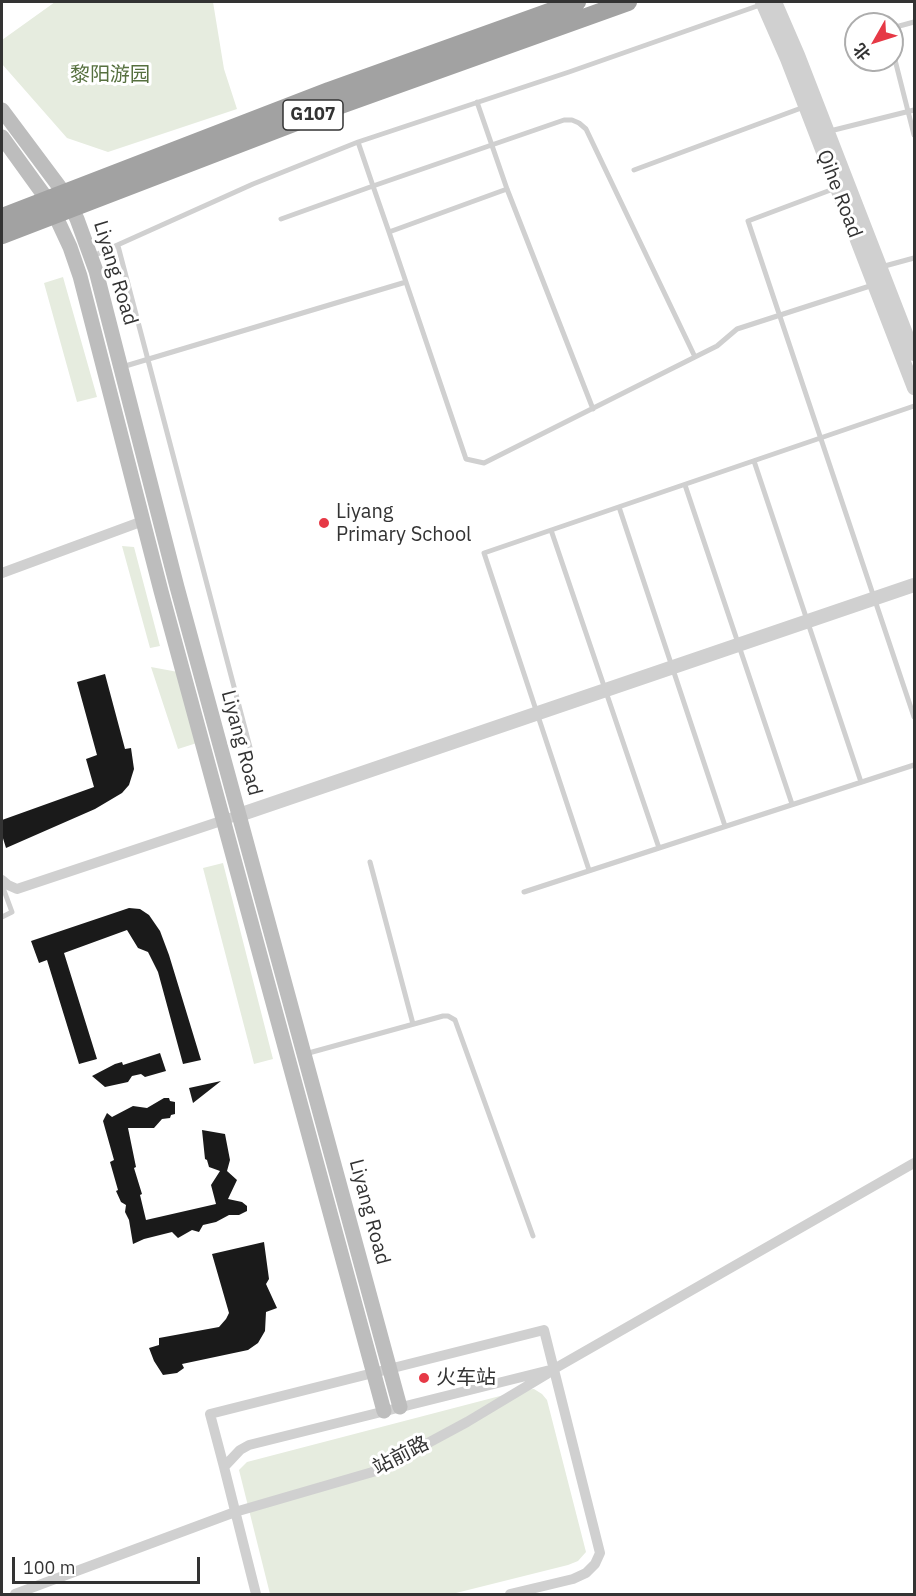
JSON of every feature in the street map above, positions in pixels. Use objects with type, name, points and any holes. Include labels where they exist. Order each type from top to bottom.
[{"type":"highway","name":"G107","points":[[2,235],[59,204],[329,91],[577,2]]},
{"type":"highway","name":"G107","points":[[2,217],[59,204],[628,2]]},
{"type":"main road","name":"Liyang Road","points":[[2,110],[91,256],[177,587],[400,1407]]},
{"type":"main road","name":"Liyang Road","points":[[2,137],[59,204],[223,820],[384,1411]]},
{"type":"street","name":"Qihe Road","points":[[767,2],[915,388]]},
{"type":"street","name":"Qihe Road","points":[[767,2],[828,131],[915,354]]},
{"type":"street","points":[[2,573],[143,521]]},
{"type":"street","points":[[2,880],[17,889],[915,585]]},
{"type":"street","points":[[224,1467],[234,1455],[249,1445],[554,1369],[915,1163]]},
{"type":"street","points":[[256,1594],[210,1414],[544,1330],[600,1553],[595,1564],[586,1573],[573,1579],[510,1594]]},
{"type":"street","name":"站前路","points":[[15,1594],[235,1512],[376,1472],[467,1422],[554,1369]]},
{"type":"lane","points":[[91,256],[118,246],[253,184],[358,142],[767,2]]},
{"type":"lane","points":[[899,72],[911,110],[915,135]]},
{"type":"lane","points":[[477,102],[507,189],[593,409]]},
{"type":"lane","points":[[634,170],[805,106]]},
{"type":"lane","points":[[828,131],[911,110]]},
{"type":"lane","points":[[281,219],[564,120],[579,123],[586,129],[695,357]]},
{"type":"lane","points":[[358,142],[466,459],[484,463],[717,346],[736,329],[874,284]]},
{"type":"lane","points":[[837,187],[748,221],[915,717]]},
{"type":"lane","points":[[388,232],[507,189]]},
{"type":"lane","points":[[118,246],[253,759]]},
{"type":"lane","points":[[881,267],[915,258]]},
{"type":"lane","points":[[121,367],[406,282]]},
{"type":"lane","points":[[589,870],[484,553],[915,406]]},
{"type":"lane","points":[[754,461],[861,782]]},
{"type":"lane","points":[[685,484],[792,804]]},
{"type":"lane","points":[[619,507],[725,826]]},
{"type":"lane","points":[[551,530],[658,848]]},
{"type":"lane","points":[[524,892],[915,765]]},
{"type":"lane","points":[[370,862],[413,1024]]},
{"type":"lane","points":[[2,885],[4,897],[12,912],[2,917]]},
{"type":"lane","points":[[304,1054],[443,1016],[455,1020],[533,1236]]},
{"type":"green space","name":"黎阳游园","points":[[55,2],[213,2],[224,69],[237,109],[108,152],[67,138],[2,64],[2,40]]},
{"type":"green space","points":[[63,277],[97,397],[77,402],[44,283]]},
{"type":"green space","points":[[122,546],[134,547],[160,646],[150,648]]},
{"type":"green space","points":[[151,667],[178,672],[200,742],[178,749]]},
{"type":"green space","points":[[223,863],[273,1059],[254,1064],[203,868]]},
{"type":"green space","points":[[534,1389],[547,1400],[586,1552],[578,1561],[452,1594],[270,1594],[239,1470],[247,1462]]},
{"type":"building","points":[[105,674],[125,749],[131,748],[134,769],[129,785],[122,793],[95,809],[6,848],[2,835],[2,820],[94,787],[86,759],[97,755],[77,682]]},
{"type":"building","points":[[129,908],[140,909],[149,915],[160,931],[201,1060],[183,1064],[158,972],[148,952],[138,948],[127,930],[64,953],[97,1059],[79,1064],[47,960],[39,963],[31,941]]},
{"type":"building","points":[[160,1053],[166,1071],[145,1077],[141,1074],[132,1076],[128,1082],[105,1087],[92,1076],[115,1064],[122,1062],[123,1065]]},
{"type":"building","points":[[221,1081],[193,1103],[189,1088]]},
{"type":"building","points":[[164,1098],[175,1102],[175,1114],[170,1118],[162,1119],[154,1128],[128,1128],[146,1220],[216,1204],[211,1185],[220,1171],[209,1167],[205,1159],[202,1130],[225,1134],[230,1160],[227,1171],[237,1180],[228,1199],[242,1202],[247,1206],[247,1211],[203,1225],[199,1232],[192,1230],[178,1238],[172,1232],[133,1244],[129,1220],[125,1212],[126,1205],[121,1202],[116,1191],[118,1190],[110,1162],[114,1160],[103,1121],[107,1113],[112,1117],[133,1106],[147,1108]]},
{"type":"building","points":[[264,1242],[269,1279],[266,1284],[277,1308],[266,1312],[265,1331],[258,1343],[248,1350],[182,1364],[184,1368],[177,1373],[163,1375],[149,1348],[159,1345],[159,1338],[219,1327],[229,1313],[212,1254]]},
{"type":"place","name":"Liyang Primary School","points":[[324,523]]},
{"type":"place","name":"火车站","points":[[424,1378]]}]
